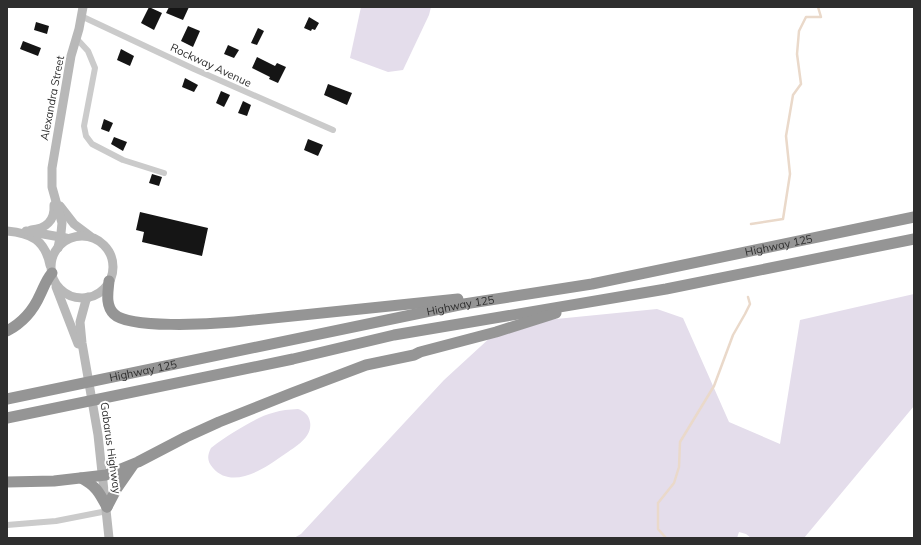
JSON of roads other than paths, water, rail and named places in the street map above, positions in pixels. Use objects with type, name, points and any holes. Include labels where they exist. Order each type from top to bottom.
[{"type":"highway","name":"Highway 125","points":[[7,399],[464,304],[592,284],[914,217]]},
{"type":"highway","name":"Highway 125","points":[[7,418],[293,359],[394,335],[666,289],[914,239]]},
{"type":"highway","points":[[7,332],[18,325],[34,307],[46,281],[52,273]]},
{"type":"highway","points":[[109,281],[109,306],[113,313],[118,317],[135,322],[169,324],[211,324],[248,321],[592,284]]},
{"type":"highway","points":[[7,482],[37,482],[103,476],[133,465],[219,422],[344,373],[496,332],[594,301]]},
{"type":"highway","points":[[107,509],[117,488],[133,465]]},
{"type":"highway","points":[[81,478],[91,483],[98,490],[107,509]]},
{"type":"main road","name":"Alexandra Street","points":[[65,238],[51,181],[52,168],[82,12]]},
{"type":"main road","name":"Alexandra Street","points":[[53,193],[63,211],[74,224],[96,240]]},
{"type":"main road","points":[[11,232],[40,228],[49,223],[52,219],[54,210],[53,193]]},
{"type":"main road","points":[[26,231],[65,238],[81,236],[96,240],[105,247],[110,256],[112,266],[109,281],[102,290],[88,297],[77,297],[67,294],[59,287],[52,273],[52,257],[65,238]]},
{"type":"main road","name":"Gabarus Highway","points":[[11,232],[29,236],[41,243],[48,254],[52,273],[85,362]]},
{"type":"main road","name":"Gabarus Highway","points":[[88,297],[85,301],[80,322],[85,362],[98,435],[109,538]]},
{"type":"street","name":"Rockway Avenue","points":[[82,12],[194,69],[333,130]]},
{"type":"street","points":[[76,38],[88,51],[95,68],[84,126],[88,139],[92,144],[123,160],[164,173]]},
{"type":"street","points":[[7,525],[56,521],[107,509]]},
{"type":"waterway","points":[[751,224],[783,219],[790,174],[786,136],[793,95],[801,84],[797,54],[799,31],[806,17],[821,17],[818,7]]},
{"type":"waterway","points":[[666,538],[658,529],[658,503],[674,483],[679,467],[680,442],[714,386],[733,335],[750,304],[748,297]]}]
